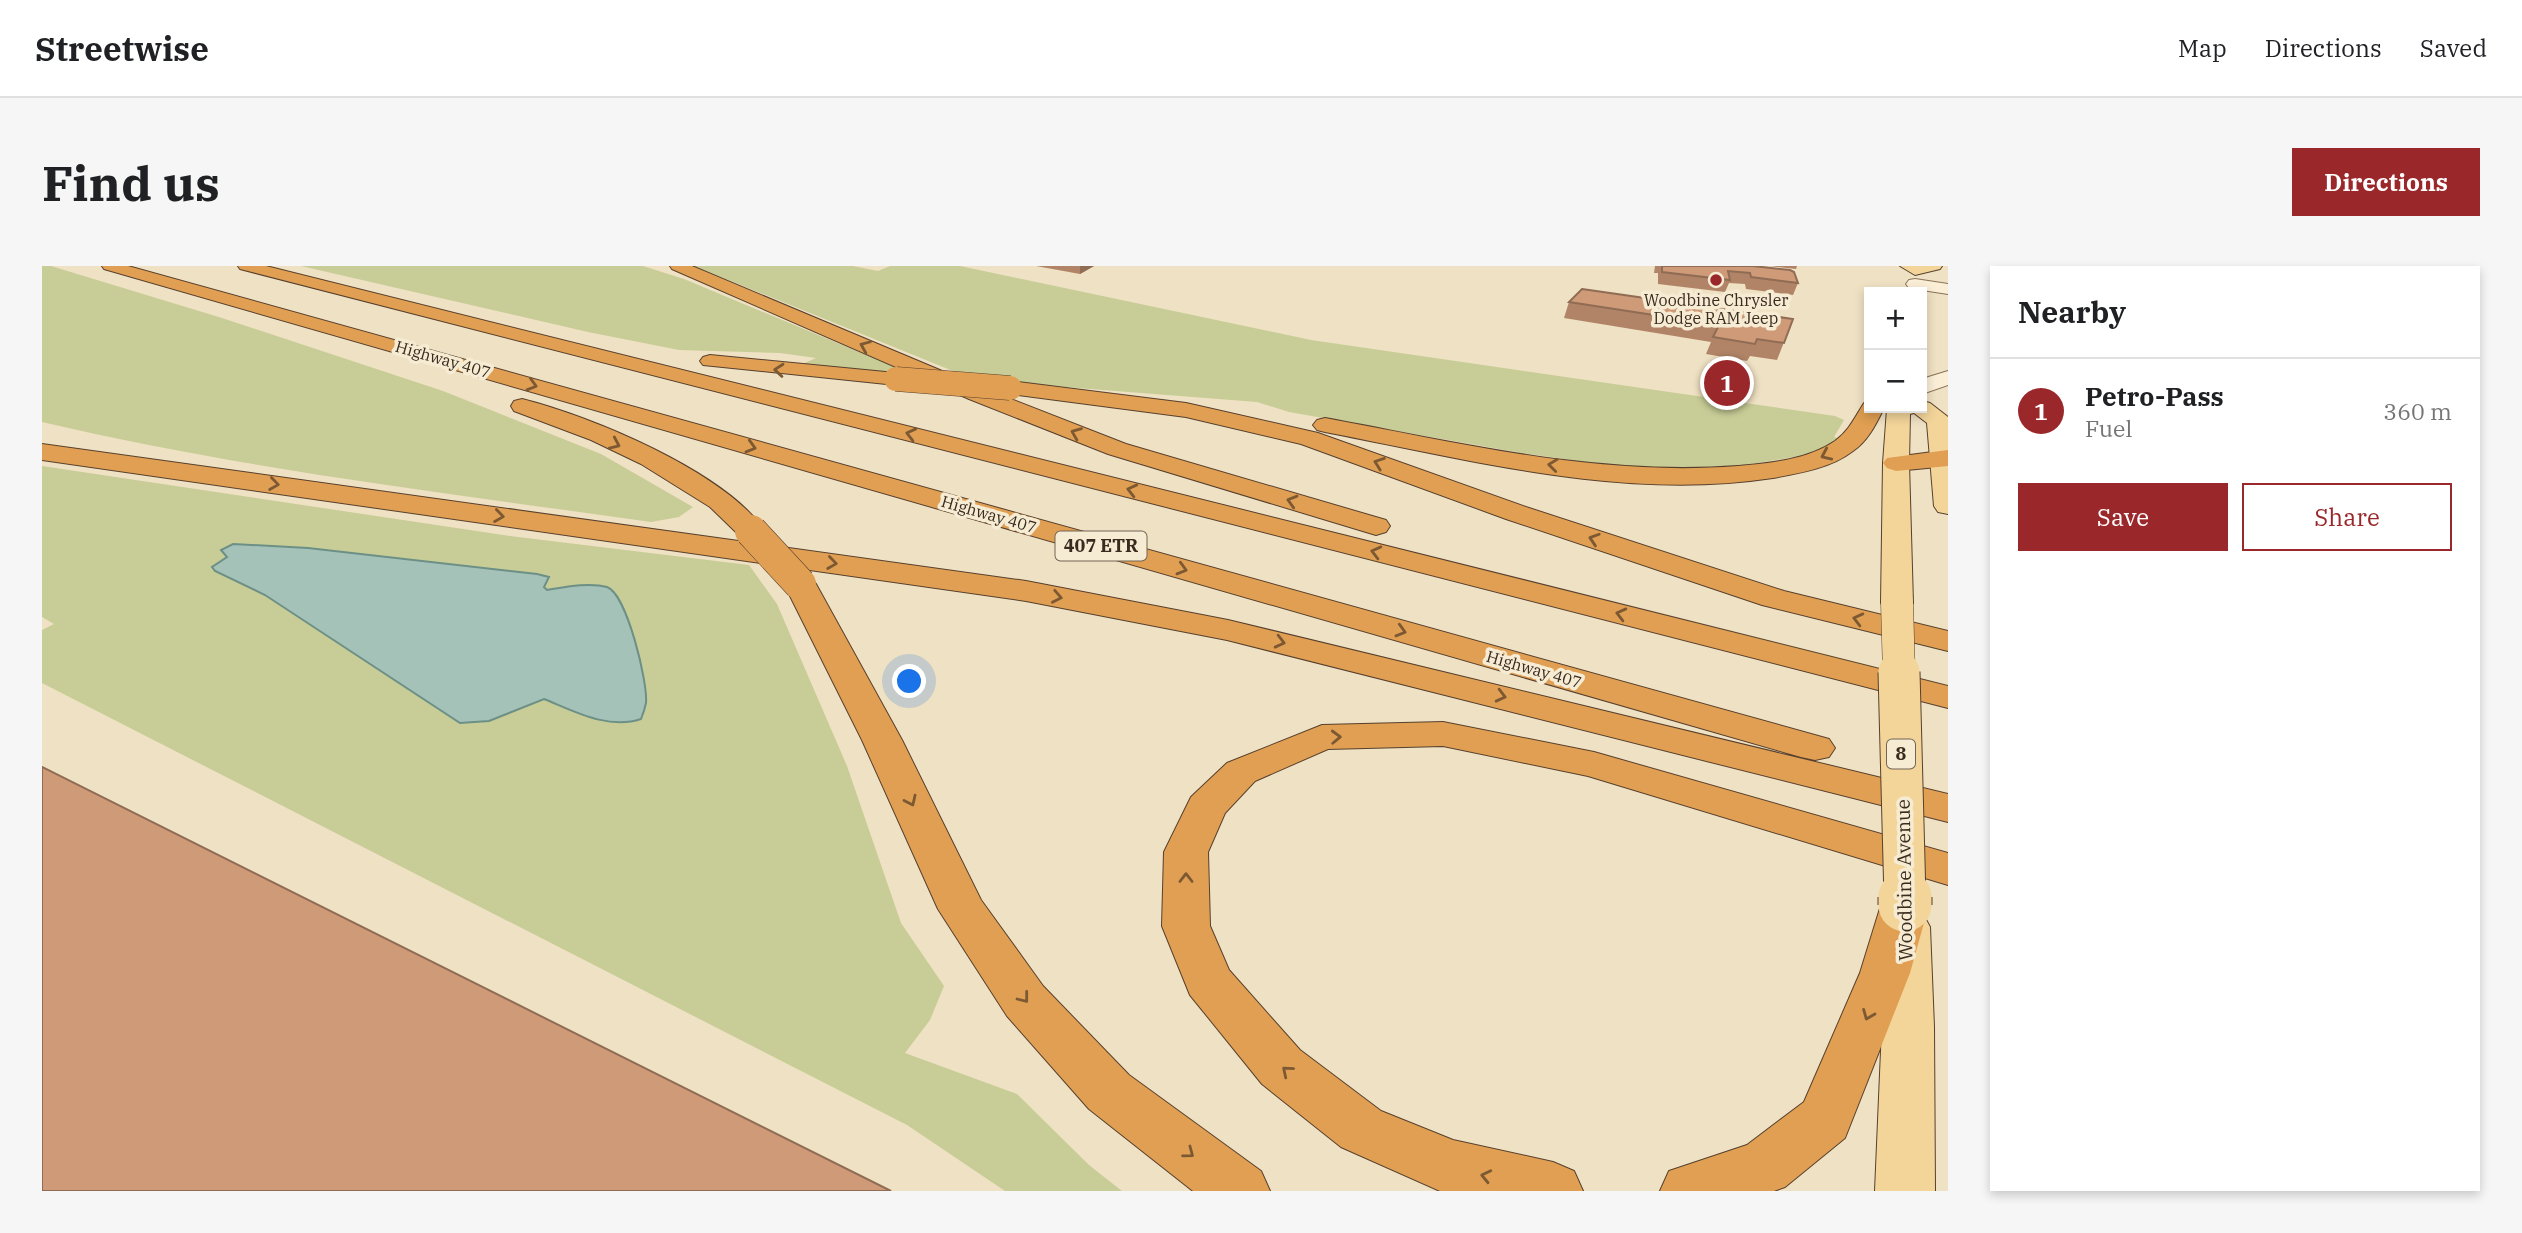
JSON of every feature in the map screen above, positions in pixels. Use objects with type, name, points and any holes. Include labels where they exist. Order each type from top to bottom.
[{"type":"highway","name":"Highway 407","points":[[110,266],[1948,786]]},
{"type":"highway","points":[[246,266],[1948,696]]},
{"type":"highway","points":[[660,266],[723,284]]},
{"type":"highway","points":[[678,266],[977,394],[1129,453],[1494,560],[1903,670],[1948,685]]},
{"type":"highway","points":[[345,290],[404,299],[673,355],[758,368],[1171,400],[1546,464],[1642,476],[1721,477],[1802,466],[1842,448],[1863,426],[1870,413]]},
{"type":"highway","points":[[254,306],[355,347],[560,419],[682,476],[723,503],[800,584],[882,740],[962,909],[1025,1001],[1109,1092],[1240,1191]]},
{"type":"highway","points":[[1010,388],[1186,410],[1310,438],[1516,513],[1773,598],[1948,641]]},
{"type":"highway","points":[[42,437],[206,475]]},
{"type":"highway","points":[[42,452],[1026,592],[1214,627],[1527,702],[1948,808]]},
{"type":"highway","points":[[1896,463],[1945,457]]},
{"type":"highway","points":[[1553,1191],[1450,1167],[1361,1129],[1281,1067],[1209,981],[1186,926],[1186,852],[1206,807],[1241,772],[1322,737],[1443,734],[1594,765],[1948,869]]},
{"type":"highway","points":[[1689,1191],[1764,1167],[1825,1120],[1885,973],[1905,905]]},
{"type":"main road","points":[[1915,283],[1934,266]]},
{"type":"main road","points":[[1927,412],[1939,421],[1945,457],[1948,506]]},
{"type":"main road","name":"Woodbine Avenue","points":[[1899,413],[1896,463],[1897,603],[1908,1027],[1905,1191]]},
{"type":"lane","points":[[1915,283],[1948,289]]},
{"type":"lane","points":[[1915,283],[1948,304]]},
{"type":"lane","points":[[1927,385],[1948,377]]},
{"type":"green space","points":[[42,266],[51,266],[222,318],[443,391],[601,454],[693,507],[679,517],[651,522],[269,467],[42,422]]},
{"type":"green space","points":[[301,266],[643,266],[684,279],[914,375],[798,366],[816,358],[780,353],[679,350],[588,332]]},
{"type":"green space","points":[[694,266],[853,266],[878,271],[890,266],[960,266],[1311,340],[1835,416],[1844,420],[1834,437],[1840,439],[1812,454],[1728,468],[1625,468],[1516,452],[1289,412],[1257,402],[975,380]]},
{"type":"green space","points":[[42,466],[510,536],[749,565],[777,604],[847,766],[901,923],[944,986],[930,1020],[905,1053],[1017,1094],[1089,1165],[1122,1191],[1005,1191],[907,1125],[42,683],[42,630],[54,624],[42,617]]},
{"type":"water","points":[[233,544],[308,548],[537,574],[549,577],[544,587],[547,590],[585,585],[607,587],[622,605],[640,659],[646,693],[641,719],[629,722],[604,721],[544,699],[489,721],[460,723],[265,595],[215,571],[212,567],[227,557],[221,550]]},
{"type":"building","points":[[1662,266],[1753,266],[1790,270],[1794,272],[1798,283],[1728,271],[1730,280],[1662,272]]},
{"type":"building","points":[[1582,289],[1793,319],[1784,343],[1757,339],[1755,344],[1713,337],[1719,325],[1569,302]]},
{"type":"building","points":[[42,767],[891,1191],[42,1191]]},
{"type":"place","name":"Woodbine Chrysler Dodge RAM Jeep","points":[[1716,280]]},
{"type":"place","name":"Petro-Pass","points":[[1727,383]]}]
